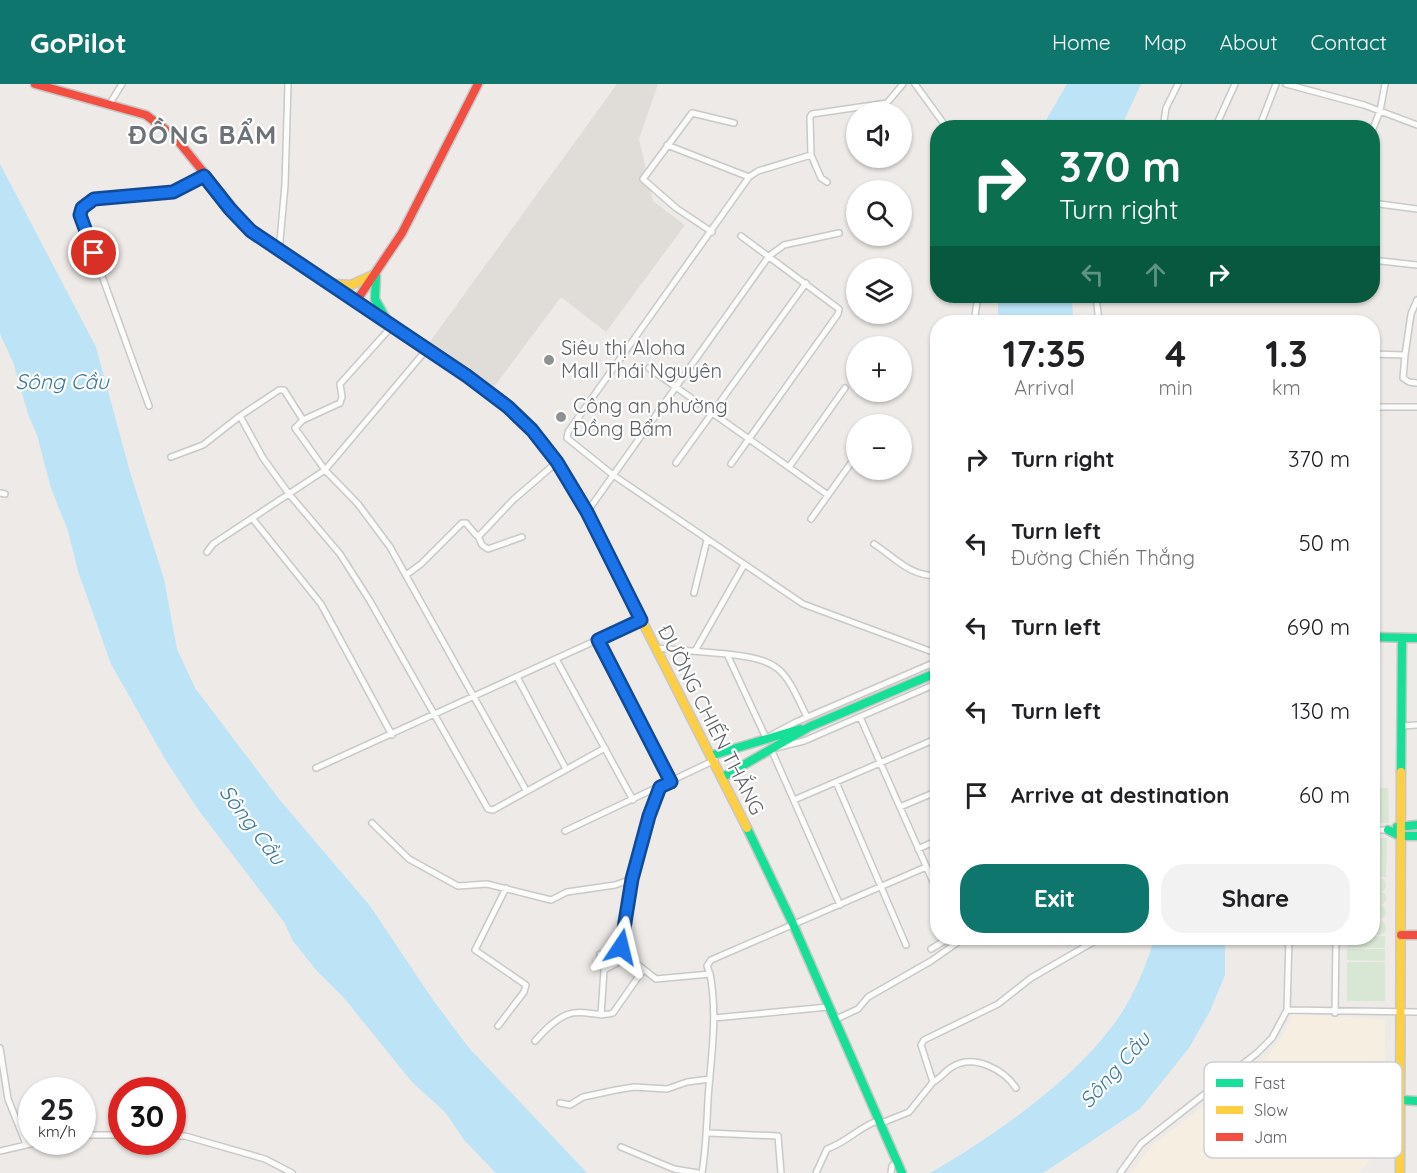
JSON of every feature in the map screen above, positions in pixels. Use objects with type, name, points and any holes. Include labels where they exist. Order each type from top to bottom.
[{"type":"main road","name":"ĐƯỜNG CHIẾN THẮNG","points":[[35,84],[74,97],[146,115],[160,123],[239,219],[279,252],[357,300],[508,407],[532,430],[557,462],[587,512],[655,648],[714,758],[793,924],[902,1173]]},
{"type":"main road","points":[[357,300],[402,233],[478,84]]},
{"type":"main road","points":[[333,284],[351,285],[376,274]]},
{"type":"main road","points":[[376,274],[375,299],[390,323]]},
{"type":"main road","points":[[1380,637],[1417,638]]},
{"type":"main road","points":[[1401,1062],[1402,638]]},
{"type":"main road","points":[[723,777],[809,727],[930,675]]},
{"type":"main road","points":[[714,758],[766,738],[809,727]]},
{"type":"main road","points":[[1388,830],[1401,825],[1417,825]]},
{"type":"main road","points":[[1388,830],[1400,836],[1417,836]]},
{"type":"main road","points":[[1401,935],[1417,935]]},
{"type":"main road","points":[[1402,1100],[1417,1101]]},
{"type":"main road","points":[[1400,1158],[1400,1173]]},
{"type":"street","points":[[109,105],[122,84]]},
{"type":"street","points":[[279,252],[285,185],[288,84]]},
{"type":"street","points":[[827,182],[821,178],[810,155],[810,115],[887,103],[903,84]]},
{"type":"street","points":[[915,84],[941,120]]},
{"type":"street","points":[[1164,120],[1166,108],[1178,84]]},
{"type":"street","points":[[1219,120],[1235,84]]},
{"type":"street","points":[[1262,120],[1276,84]]},
{"type":"street","points":[[1286,84],[1380,111],[1417,125]]},
{"type":"street","points":[[1376,120],[1385,84]]},
{"type":"street","points":[[712,232],[676,208],[645,181],[644,176],[692,113],[734,123]]},
{"type":"street","points":[[667,145],[749,177]]},
{"type":"street","points":[[810,155],[758,171],[749,177],[568,432],[567,438],[571,444],[613,475],[803,604],[930,651]]},
{"type":"street","points":[[149,406],[80,215],[82,208],[94,199],[173,192],[204,176]]},
{"type":"street","points":[[1380,204],[1417,209]]},
{"type":"street","points":[[587,512],[768,256],[784,245],[839,233]]},
{"type":"street","points":[[731,464],[838,314],[835,304],[741,236]]},
{"type":"street","points":[[1380,261],[1417,265]]},
{"type":"street","points":[[676,463],[806,283]]},
{"type":"street","points":[[1417,300],[1411,314],[1404,378],[1409,382],[1417,383]]},
{"type":"street","points":[[390,323],[340,384],[342,397],[340,403],[303,420],[295,428],[325,470],[358,504],[390,547],[526,790]]},
{"type":"street","points":[[207,552],[213,544],[325,470],[427,349]]},
{"type":"street","points":[[1380,354],[1405,355]]},
{"type":"street","points":[[649,368],[828,495]]},
{"type":"street","points":[[789,467],[845,388]]},
{"type":"street","points":[[171,457],[203,445],[240,416],[282,390],[303,420]]},
{"type":"street","points":[[1380,407],[1417,407]]},
{"type":"street","points":[[240,416],[264,458],[289,494],[340,554],[489,810],[604,748]]},
{"type":"street","points":[[478,536],[557,462]]},
{"type":"street","points":[[811,519],[846,470]]},
{"type":"street","points":[[252,518],[321,604],[392,735]]},
{"type":"street","points":[[406,574],[421,564],[462,523],[466,523],[478,536],[482,545],[488,549],[522,537]]},
{"type":"street","points":[[694,593],[707,540]]},
{"type":"street","points":[[874,544],[907,570],[918,571],[930,576]]},
{"type":"street","points":[[694,651],[744,565]]},
{"type":"street","points":[[316,768],[435,716],[641,620]]},
{"type":"street","points":[[598,640],[671,782]]},
{"type":"street","points":[[655,648],[762,658],[787,676],[807,717]]},
{"type":"street","points":[[727,654],[766,738],[807,717],[930,664]]},
{"type":"street","points":[[556,659],[633,800]]},
{"type":"street","points":[[517,677],[566,769]]},
{"type":"street","points":[[840,905],[771,749],[804,741],[930,686]]},
{"type":"street","points":[[860,717],[930,873]]},
{"type":"street","points":[[1402,726],[1417,725]]},
{"type":"street","points":[[794,800],[930,741]]},
{"type":"street","points":[[565,831],[671,782],[714,758]]},
{"type":"street","points":[[836,782],[906,945]]},
{"type":"street","points":[[660,787],[649,816],[632,879],[621,947],[628,957],[656,979],[710,974]]},
{"type":"street","points":[[900,807],[930,794]]},
{"type":"street","points":[[372,823],[409,859],[453,885],[487,884],[551,900],[567,892],[615,885],[632,879]]},
{"type":"street","points":[[1380,830],[1388,830]]},
{"type":"street","points":[[918,849],[930,844]]},
{"type":"street","points":[[621,1147],[674,1169],[700,1173],[709,1133],[714,1018],[710,974],[707,966],[711,960],[926,867]]},
{"type":"street","points":[[498,1026],[524,992],[525,985],[475,950],[506,888]]},
{"type":"street","points":[[931,949],[938,945]]},
{"type":"street","points":[[834,1020],[858,1009],[867,997],[931,961],[954,945]]},
{"type":"street","points":[[933,1082],[921,1045],[924,1040],[998,1004],[1031,978],[1088,945]]},
{"type":"street","points":[[1246,1062],[1272,1038],[1287,1010],[1289,945]]},
{"type":"street","points":[[1335,1013],[1336,945]]},
{"type":"street","points":[[600,954],[604,970],[601,1016]]},
{"type":"street","points":[[604,970],[628,957]]},
{"type":"street","points":[[534,1041],[551,1025],[569,1014],[601,1016],[614,1012],[620,1007],[644,970]]},
{"type":"street","points":[[714,1018],[828,1007]]},
{"type":"street","points":[[1287,1010],[1335,1013],[1417,1012]]},
{"type":"street","points":[[0,1048],[3,1088],[18,1126]]},
{"type":"street","points":[[816,1173],[827,1149],[843,1144],[856,1130],[909,1112],[933,1082],[955,1065],[990,1066],[1002,1072],[1016,1088]]},
{"type":"street","points":[[561,1103],[570,1105],[583,1097],[634,1087],[667,1089],[687,1082],[710,1079]]},
{"type":"street","points":[[1120,1173],[1141,1144],[1204,1095]]},
{"type":"street","points":[[709,1133],[778,1136],[781,1173]]},
{"type":"street","points":[[186,1136],[265,1159],[292,1173]]},
{"type":"street","points":[[0,1150],[18,1146]]},
{"type":"street","points":[[891,1173],[892,1166],[897,1162]]},
{"type":"shaded area","points":[[617,84],[658,84],[639,139],[653,201],[685,225],[606,332],[561,297],[494,387],[429,343]]},
{"type":"shaded area","points":[[1292,1014],[1380,1019],[1385,1022],[1385,1062],[1259,1062],[1268,1055],[1286,1031]]},
{"type":"shaded area","points":[[1204,1105],[1204,1158],[1372,1158],[1359,1173],[1131,1173],[1152,1146]]},
{"type":"green space","points":[[1380,788],[1388,788],[1389,823],[1380,823]]},
{"type":"green space","points":[[1380,838],[1387,838],[1386,877],[1380,877]]},
{"type":"green space","points":[[1380,878],[1385,882],[1384,890],[1380,892]]},
{"type":"green space","points":[[1380,891],[1385,895],[1384,903],[1380,905]]},
{"type":"green space","points":[[1380,905],[1385,909],[1384,917],[1380,919]]},
{"type":"green space","points":[[1380,921],[1385,925],[1384,933],[1380,935]]},
{"type":"green space","points":[[1380,936],[1385,936],[1385,948],[1347,947],[1347,945],[1380,945]]},
{"type":"green space","points":[[1347,949],[1385,949],[1385,961],[1347,960]]},
{"type":"green space","points":[[1347,962],[1385,962],[1385,1001],[1347,1001]]},
{"type":"water","points":[[1067,84],[1141,84],[1124,120],[1046,120]]},
{"type":"water","name":"Sông Cầu","points":[[0,164],[96,347],[130,472],[164,579],[177,649],[195,688],[279,799],[370,906],[433,1000],[469,1048],[587,1173],[496,1173],[465,1141],[445,1112],[412,1082],[344,998],[317,971],[293,941],[284,922],[197,808],[165,759],[111,664],[78,571],[68,531],[51,488],[37,435],[28,414],[13,362],[0,334]]},
{"type":"water","points":[[998,303],[1072,303],[1073,315],[998,315]]},
{"type":"water","name":"Sông Cầu","points":[[1152,945],[1225,945],[1225,975],[1210,1011],[1189,1048],[1140,1109],[1043,1173],[930,1173],[1010,1122],[1063,1079],[1107,1033],[1124,1009],[1142,974]]},
{"type":"traffic: fast","points":[[205,174],[251,231],[279,252],[357,300],[508,407],[532,430],[557,462],[601,540]]},
{"type":"traffic: fast","points":[[376,276],[375,299],[385,317]]},
{"type":"traffic: fast","points":[[1380,637],[1417,638]]},
{"type":"traffic: fast","points":[[1401,772],[1402,638]]},
{"type":"traffic: fast","points":[[723,777],[809,727],[930,675]]},
{"type":"traffic: fast","points":[[713,755],[800,729]]},
{"type":"traffic: fast","points":[[1397,827],[1417,825]]},
{"type":"traffic: fast","points":[[747,828],[793,924],[902,1173]]},
{"type":"traffic: fast","points":[[1388,830],[1400,836],[1417,836]]},
{"type":"traffic: fast","points":[[1402,1100],[1417,1101]]},
{"type":"traffic: slow","points":[[334,284],[351,285],[373,275]]},
{"type":"traffic: slow","points":[[601,540],[747,828]]},
{"type":"traffic: slow","points":[[1400,1062],[1401,772]]},
{"type":"traffic: slow","points":[[1400,1158],[1400,1173]]},
{"type":"traffic: jam","points":[[35,84],[146,115],[174,136],[205,174]]},
{"type":"traffic: jam","points":[[357,300],[402,233],[478,84]]},
{"type":"traffic: jam","points":[[1401,935],[1417,935]]},
{"type":"place","name":"Siêu thị Aloha Mall Thái Nguyên","points":[[549,360]]},
{"type":"place","name":"Công an phường Đồng Bẩm","points":[[561,417]]},
{"type":"district","name":"ĐỒNG BẨM","points":[[203,135]]},
{"type":"route","points":[[94,253],[80,215],[87,203],[94,199],[173,192],[204,176],[251,231],[279,252],[357,300],[467,376],[508,407],[532,430],[557,462],[587,512],[641,620],[598,640],[671,782],[660,787],[649,816],[632,879],[621,947]]}]
